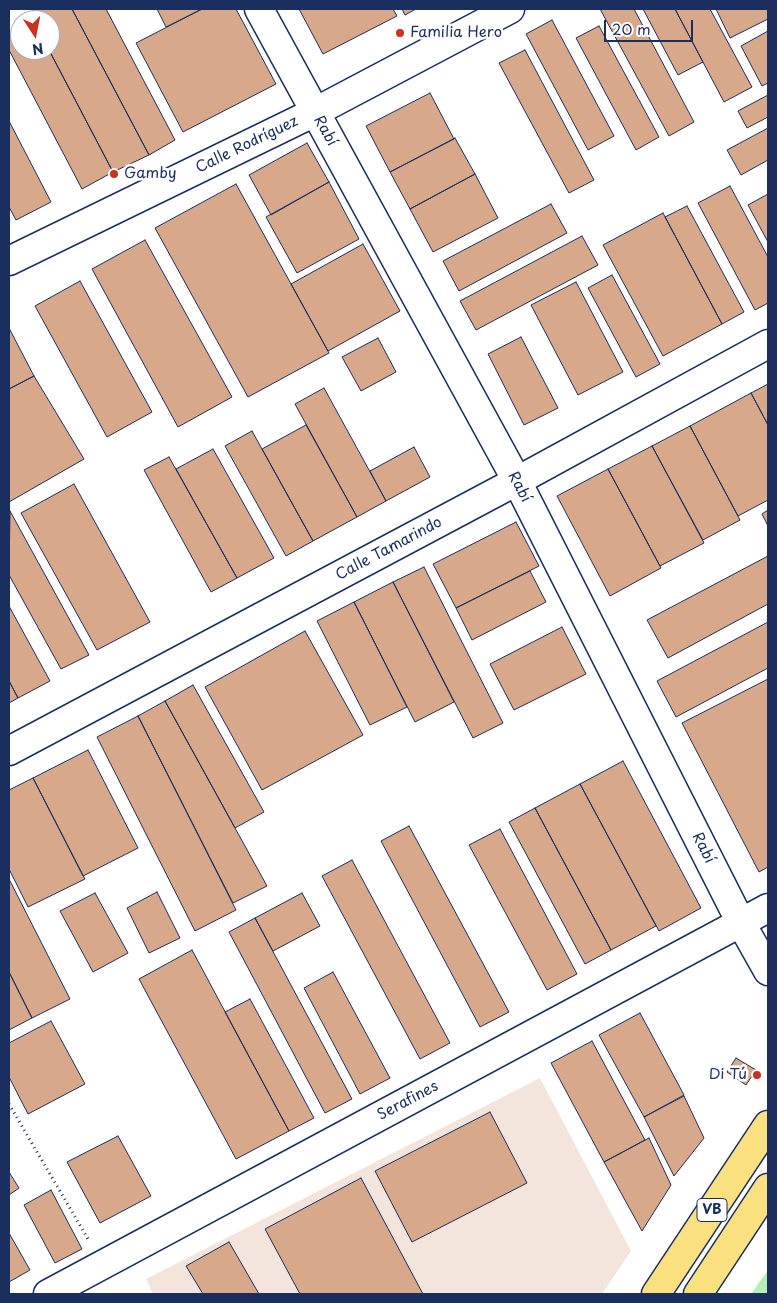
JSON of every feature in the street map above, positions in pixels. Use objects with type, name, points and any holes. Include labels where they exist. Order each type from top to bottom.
[{"type":"main road","name":"VB","points":[[656,1294],[768,1125]]},
{"type":"main road","name":"VB","points":[[698,1294],[768,1188]]},
{"type":"street","name":"Rabí","points":[[259,9],[517,481],[741,923],[768,971]]},
{"type":"street","name":"Calle Rodríguez","points":[[9,261],[315,112],[510,9]]},
{"type":"street","name":"Calle Tamarindo","points":[[9,751],[517,481],[768,344]]},
{"type":"street","name":"Serafines","points":[[48,1294],[768,908]]},
{"type":"path","points":[[9,1104],[104,1264]]},
{"type":"shaded area","points":[[540,1078],[631,1251],[602,1294],[153,1294],[146,1279]]},
{"type":"green space","points":[[768,1270],[768,1294],[751,1294]]},
{"type":"building","points":[[72,9],[149,155],[113,172],[54,60],[60,60],[60,10],[35,10]]},
{"type":"building","points":[[72,9],[106,9],[175,140],[149,155]]},
{"type":"building","points":[[157,9],[202,9],[166,27]]},
{"type":"building","points":[[202,9],[236,9],[276,84],[183,132],[136,43]]},
{"type":"building","points":[[299,9],[393,9],[397,16],[323,54]]},
{"type":"building","points":[[402,9],[416,9],[405,15]]},
{"type":"building","points":[[600,9],[634,9],[694,122],[669,136]]},
{"type":"building","points":[[643,9],[675,9],[703,62],[678,75]]},
{"type":"building","points":[[675,9],[710,9],[752,87],[724,102]]},
{"type":"building","points":[[716,9],[768,9],[768,19],[730,38]]},
{"type":"building","points":[[552,20],[614,136],[588,150],[526,34]]},
{"type":"building","points":[[599,26],[659,137],[636,150],[576,38]]},
{"type":"building","points":[[768,31],[768,83],[762,86],[741,46]]},
{"type":"building","points":[[10,34],[10,52],[9,50]]},
{"type":"building","points":[[525,50],[594,180],[569,193],[499,63]]},
{"type":"building","points":[[14,60],[54,60],[113,172],[82,189]]},
{"type":"building","points":[[430,93],[454,139],[390,172],[366,126]]},
{"type":"building","points":[[768,95],[768,117],[747,128],[738,111]]},
{"type":"building","points":[[9,121],[51,202],[16,220],[9,207]]},
{"type":"building","points":[[768,128],[768,160],[741,175],[727,150]]},
{"type":"building","points":[[455,138],[475,174],[410,209],[390,172]]},
{"type":"building","points":[[307,143],[329,182],[271,215],[249,175]]},
{"type":"building","points":[[475,174],[498,218],[433,252],[410,209]]},
{"type":"building","points":[[329,182],[359,239],[297,273],[266,217]]},
{"type":"building","points":[[236,184],[329,353],[248,397],[155,228]]},
{"type":"building","points":[[730,186],[768,257],[768,303],[755,310],[698,203]]},
{"type":"building","points":[[768,194],[768,242],[748,205]]},
{"type":"building","points":[[551,204],[567,233],[459,291],[443,261]]},
{"type":"building","points":[[687,206],[744,312],[722,324],[665,217]]},
{"type":"building","points":[[663,213],[722,324],[663,356],[603,245]]},
{"type":"building","points":[[582,236],[598,265],[476,330],[460,301]]},
{"type":"building","points":[[145,240],[232,397],[178,427],[92,269]]},
{"type":"building","points":[[363,244],[400,311],[328,351],[291,284]]},
{"type":"building","points":[[612,275],[660,364],[636,377],[588,288]]},
{"type":"building","points":[[80,281],[152,412],[107,437],[35,306]]},
{"type":"building","points":[[576,282],[623,372],[578,395],[531,305]]},
{"type":"building","points":[[9,328],[34,376],[9,389]]},
{"type":"building","points":[[521,337],[558,408],[524,425],[488,354]]},
{"type":"building","points":[[378,338],[396,372],[361,391],[342,357]]},
{"type":"building","points":[[34,376],[84,459],[9,502],[9,389]]},
{"type":"building","points":[[768,384],[768,425],[751,393]]},
{"type":"building","points":[[324,388],[386,501],[357,517],[295,404]]},
{"type":"building","points":[[751,393],[768,425],[768,500],[738,516],[690,426]]},
{"type":"building","points":[[306,425],[357,517],[313,541],[262,449]]},
{"type":"building","points":[[690,426],[740,520],[703,540],[652,446]]},
{"type":"building","points":[[252,431],[313,541],[286,556],[225,446]]},
{"type":"building","points":[[652,446],[704,543],[660,566],[608,469]]},
{"type":"building","points":[[414,447],[430,477],[386,501],[370,471]]},
{"type":"building","points":[[213,449],[274,558],[237,578],[176,469]]},
{"type":"building","points":[[169,457],[237,578],[211,592],[144,470]]},
{"type":"building","points":[[608,469],[661,568],[610,596],[557,496]]},
{"type":"building","points":[[74,484],[150,622],[97,650],[21,513]]},
{"type":"building","points":[[768,510],[768,526],[762,514]]},
{"type":"building","points":[[10,511],[89,655],[61,669],[9,575]]},
{"type":"building","points":[[516,522],[539,566],[456,608],[433,564]]},
{"type":"building","points":[[768,556],[768,604],[668,658],[647,620]]},
{"type":"building","points":[[424,567],[503,723],[473,738],[393,582]]},
{"type":"building","points":[[530,571],[546,602],[472,640],[456,608]]},
{"type":"building","points":[[393,582],[454,702],[415,722],[354,602]]},
{"type":"building","points":[[354,602],[407,707],[370,725],[317,621]]},
{"type":"building","points":[[9,606],[50,681],[18,698],[9,681]]},
{"type":"building","points":[[768,622],[768,668],[676,717],[657,681]]},
{"type":"building","points":[[562,627],[586,674],[514,710],[490,664]]},
{"type":"building","points":[[305,631],[363,735],[262,790],[205,687]]},
{"type":"building","points":[[768,679],[768,867],[759,872],[682,723]]},
{"type":"building","points":[[9,681],[18,698],[9,703]]},
{"type":"building","points":[[193,685],[264,812],[235,828],[165,701]]},
{"type":"building","points":[[165,701],[267,886],[233,903],[138,716]]},
{"type":"building","points":[[138,716],[236,910],[195,931],[97,737]]},
{"type":"building","points":[[88,750],[138,848],[83,876],[33,778]]},
{"type":"building","points":[[623,761],[701,908],[659,931],[580,784]]},
{"type":"building","points":[[33,778],[85,879],[28,907],[9,869],[9,790]]},
{"type":"building","points":[[580,784],[656,926],[611,950],[535,808]]},
{"type":"building","points":[[535,808],[611,950],[585,964],[509,822]]},
{"type":"building","points":[[409,826],[509,1012],[480,1027],[381,841]]},
{"type":"building","points":[[500,829],[577,974],[547,990],[469,845]]},
{"type":"building","points":[[352,860],[450,1043],[420,1059],[322,876]]},
{"type":"building","points":[[9,879],[70,999],[32,1018],[9,972]]},
{"type":"building","points":[[157,892],[180,938],[149,953],[127,908]]},
{"type":"building","points":[[95,893],[128,953],[93,972],[60,911]]},
{"type":"building","points":[[302,893],[320,926],[273,951],[255,918]]},
{"type":"building","points":[[255,918],[352,1099],[325,1113],[229,932]]},
{"type":"building","points":[[192,950],[289,1131],[236,1159],[139,979]]},
{"type":"building","points":[[9,972],[32,1018],[9,1030]]},
{"type":"building","points":[[333,972],[390,1078],[360,1094],[304,988]]},
{"type":"building","points":[[250,999],[314,1118],[289,1131],[225,1012]]},
{"type":"building","points":[[640,1013],[684,1095],[644,1117],[599,1035]]},
{"type":"building","points":[[51,1021],[85,1084],[28,1114],[9,1077],[9,1043]]},
{"type":"building","points":[[592,1041],[645,1140],[604,1162],[551,1063]]},
{"type":"building","points":[[736,1058],[756,1070],[746,1085],[727,1072]]},
{"type":"building","points":[[684,1096],[704,1138],[674,1176],[644,1117]]},
{"type":"building","points":[[490,1112],[527,1183],[412,1242],[375,1171]]},
{"type":"building","points":[[118,1136],[151,1196],[100,1223],[67,1162]]},
{"type":"building","points":[[649,1138],[671,1185],[642,1231],[604,1162]]},
{"type":"building","points":[[9,1172],[19,1188],[9,1195]]},
{"type":"building","points":[[361,1178],[423,1294],[300,1294],[265,1229]]},
{"type":"building","points":[[51,1190],[82,1249],[55,1263],[24,1205]]},
{"type":"building","points":[[9,1233],[30,1270],[9,1282]]},
{"type":"building","points":[[229,1242],[259,1294],[203,1294],[186,1266]]},
{"type":"place","name":"Familia Hero","points":[[400,33]]},
{"type":"place","name":"Gamby","points":[[114,174]]},
{"type":"place","name":"Di Tú","points":[[757,1075]]}]
